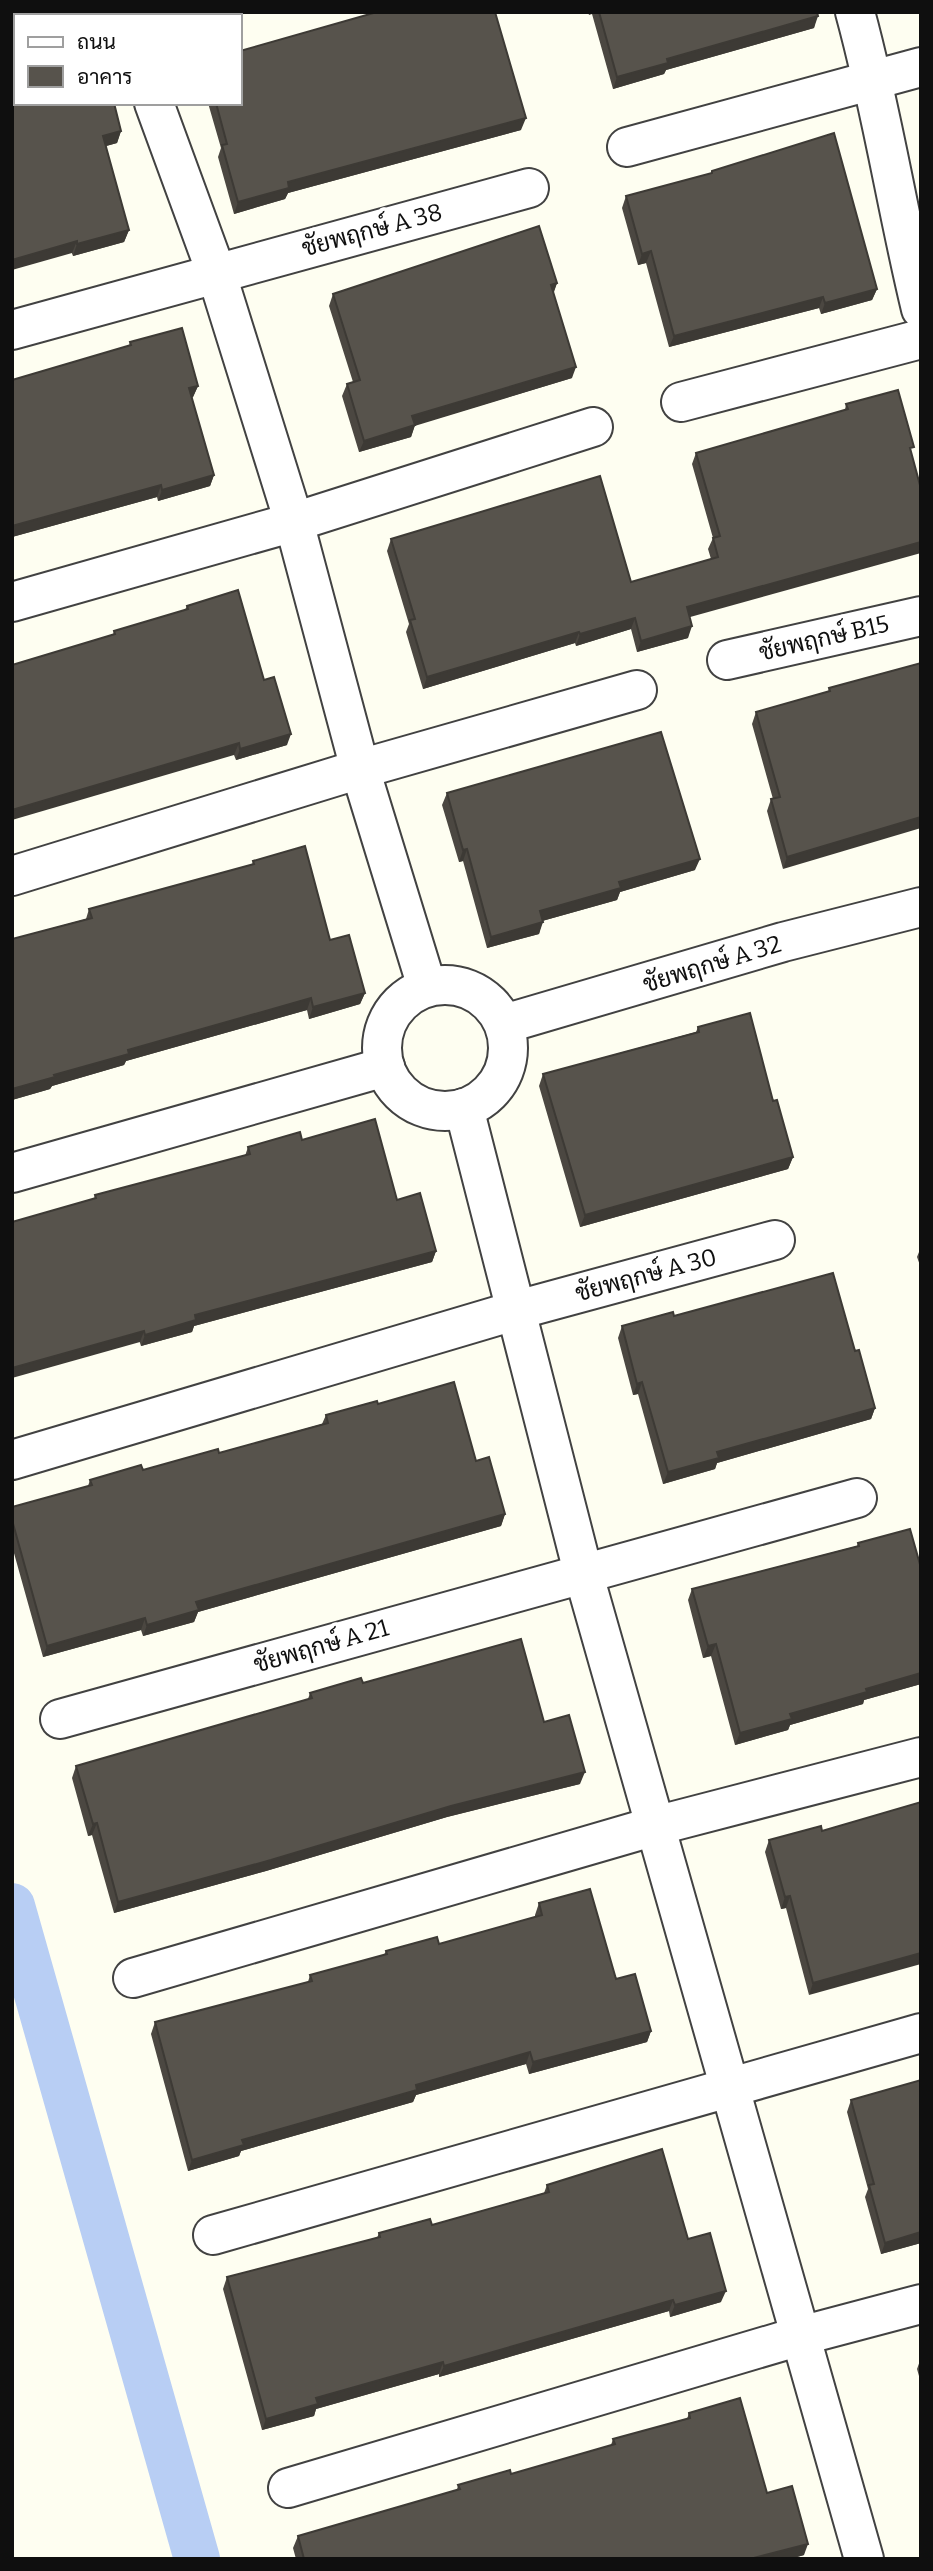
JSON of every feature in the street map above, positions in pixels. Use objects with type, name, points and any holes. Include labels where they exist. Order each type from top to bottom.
[{"type":"street","points":[[855,12],[874,80],[921,309]]},
{"type":"street","points":[[627,147],[921,67]]},
{"type":"street","points":[[155,105],[216,272],[294,522],[360,769],[427,987]]},
{"type":"street","name":"ชัยพฤกษ์ A 38","points":[[12,330],[529,188]]},
{"type":"street","points":[[681,402],[921,339]]},
{"type":"street","points":[[12,602],[294,522],[593,427]]},
{"type":"street","name":"ชัยพฤกษ์ B15","points":[[727,660],[921,616]]},
{"type":"street","points":[[12,876],[360,769],[637,690]]},
{"type":"street","name":"ชัยพฤกษ์ A 32","points":[[504,1024],[719,963],[783,942],[921,907]]},
{"type":"street","points":[[454,986],[481,995],[495,1008],[504,1024],[509,1044],[502,1074],[484,1098],[464,1108],[445,1111],[425,1108],[408,1099],[394,1085],[385,1067],[382,1047],[385,1028],[394,1010],[409,996],[427,987],[454,986]]},
{"type":"street","points":[[12,1173],[385,1067]]},
{"type":"street","points":[[464,1108],[583,1572],[864,2559]]},
{"type":"street","name":"ชัยพฤกษ์ A 30","points":[[12,1460],[517,1310],[775,1240]]},
{"type":"street","name":"ชัยพฤกษ์ A 21","points":[[60,1719],[857,1498]]},
{"type":"street","points":[[133,1979],[655,1826],[921,1757]]},
{"type":"street","points":[[213,2235],[921,2033]]},
{"type":"street","points":[[288,2488],[800,2336],[921,2304]]},
{"type":"building","points":[[377,12],[495,12],[526,118],[288,182],[289,188],[238,202],[222,145],[227,144],[217,105],[242,105],[242,50]]},
{"type":"building","points":[[599,12],[817,12],[818,16],[667,59],[668,63],[617,77]]},
{"type":"building","points":[[12,101],[14,105],[114,105],[121,131],[103,136],[129,230],[77,244],[77,241],[12,260]]},
{"type":"building","points":[[834,133],[877,289],[825,303],[823,297],[674,336],[651,251],[642,254],[626,196],[712,173]]},
{"type":"building","points":[[539,226],[557,283],[551,285],[576,367],[412,416],[415,425],[364,441],[347,384],[360,380],[333,294]]},
{"type":"building","points":[[182,328],[198,386],[189,388],[214,475],[162,490],[161,485],[12,526],[12,380]]},
{"type":"building","points":[[898,390],[914,447],[910,448],[921,489],[921,542],[687,607],[692,626],[641,641],[635,618],[427,677],[410,620],[415,619],[391,539],[600,476],[631,582],[718,557],[713,538],[720,536],[696,453],[848,409],[846,404]]},
{"type":"building","points":[[238,590],[264,680],[274,677],[291,734],[240,749],[239,743],[12,810],[12,665],[115,634],[114,631],[188,609],[187,606]]},
{"type":"building","points":[[921,663],[921,817],[787,857],[771,799],[780,797],[756,712],[830,691],[829,688]]},
{"type":"building","points":[[661,732],[700,859],[619,882],[621,888],[540,911],[543,922],[491,937],[467,849],[463,850],[447,793]]},
{"type":"building","points":[[305,846],[330,940],[349,935],[365,993],[313,1007],[311,998],[128,1050],[129,1054],[12,1089],[12,939],[92,918],[89,909],[254,864],[253,861]]},
{"type":"building","points":[[750,1013],[773,1101],[777,1100],[793,1157],[585,1215],[543,1074],[699,1032],[698,1027]]},
{"type":"building","points":[[375,1119],[397,1200],[420,1193],[436,1251],[195,1315],[196,1320],[145,1335],[144,1331],[12,1368],[12,1222],[96,1198],[95,1195],[250,1154],[248,1147],[300,1132],[302,1140]]},
{"type":"building","points":[[833,1273],[855,1351],[859,1350],[875,1408],[717,1452],[719,1458],[668,1472],[642,1382],[637,1384],[622,1326],[673,1312],[674,1316]]},
{"type":"building","points":[[454,1382],[476,1461],[489,1457],[505,1514],[196,1602],[199,1610],[147,1625],[145,1618],[47,1646],[12,1520],[12,1507],[92,1485],[90,1480],[141,1465],[143,1470],[218,1449],[219,1453],[328,1423],[326,1415],[377,1401],[378,1404]]},
{"type":"building","points":[[910,1529],[921,1568],[921,1673],[790,1714],[792,1719],[740,1733],[716,1644],[708,1646],[692,1589],[859,1546],[858,1543]]},
{"type":"building","points":[[521,1639],[544,1722],[569,1715],[585,1772],[451,1806],[118,1902],[97,1823],[93,1824],[76,1766],[312,1698],[310,1693],[361,1678],[363,1683]]},
{"type":"building","points":[[921,1802],[921,1953],[813,1983],[790,1896],[785,1897],[769,1840],[821,1826],[822,1831]]},
{"type":"building","points":[[590,1889],[616,1979],[635,1974],[651,2031],[533,2062],[530,2052],[416,2085],[417,2090],[242,2140],[244,2145],[192,2160],[155,2022],[312,1981],[310,1975],[387,1954],[386,1951],[437,1937],[439,1944],[542,1915],[539,1903]]},
{"type":"building","points":[[921,2080],[921,2232],[885,2243],[869,2185],[874,2184],[851,2100]]},
{"type":"building","points":[[662,2149],[688,2239],[710,2233],[726,2291],[675,2305],[673,2300],[444,2366],[443,2362],[316,2398],[318,2404],[266,2419],[227,2277],[380,2237],[379,2233],[430,2219],[432,2225],[549,2192],[547,2185]]},
{"type":"building","points":[[740,2398],[767,2493],[792,2486],[808,2544],[750,2559],[304,2559],[298,2536],[460,2489],[458,2485],[510,2470],[511,2474],[615,2444],[613,2439],[690,2418],[689,2413]]},
{"type":"waterway","points":[[12,1906],[197,2559]]}]
